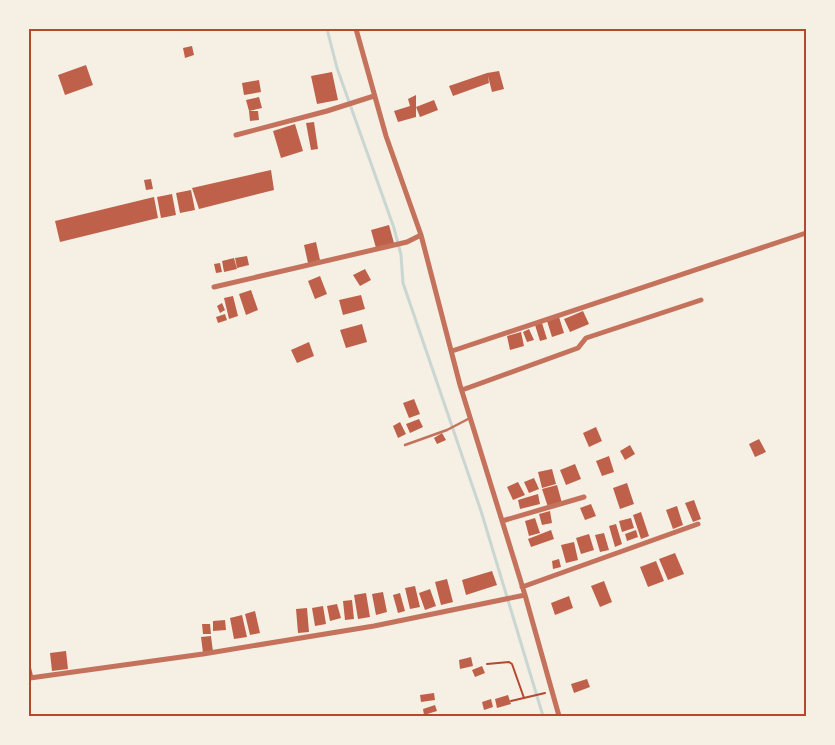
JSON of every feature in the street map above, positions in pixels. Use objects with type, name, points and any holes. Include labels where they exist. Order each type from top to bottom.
[{"type":"street","points":[[356,29],[386,136],[421,235],[470,418],[526,595],[560,716]]},
{"type":"street","points":[[236,134],[374,96]]},
{"type":"street","points":[[452,351],[806,233]]},
{"type":"street","points":[[214,287],[407,242],[421,235]]},
{"type":"street","points":[[462,390],[578,348],[586,338],[701,300]]},
{"type":"street","points":[[502,521],[584,497]]},
{"type":"street","points":[[522,587],[698,524]]},
{"type":"street","points":[[30,678],[203,654],[365,627],[526,595]]},
{"type":"lane","points":[[405,445],[446,430],[470,418]]},
{"type":"path","points":[[486,664],[509,662],[512,664],[525,698]]},
{"type":"path","points":[[511,701],[539,695]]},
{"type":"building","points":[[192,46],[194,55],[185,58],[183,48]]},
{"type":"building","points":[[86,65],[93,85],[65,95],[58,75]]},
{"type":"building","points":[[499,71],[504,89],[492,92],[488,76],[489,83],[453,96],[449,86],[487,73]]},
{"type":"building","points":[[332,72],[338,100],[317,104],[311,76]]},
{"type":"building","points":[[259,80],[261,92],[244,95],[242,83]]},
{"type":"building","points":[[416,95],[416,117],[398,122],[394,111],[410,106],[408,99]]},
{"type":"building","points":[[259,97],[262,108],[249,111],[246,100]]},
{"type":"building","points":[[434,100],[438,110],[420,117],[416,107]]},
{"type":"building","points":[[249,111],[258,111],[259,120],[250,121]]},
{"type":"building","points":[[314,122],[318,149],[311,150],[306,123]]},
{"type":"building","points":[[295,124],[303,151],[281,158],[273,131]]},
{"type":"building","points":[[271,170],[274,190],[199,209],[192,188]]},
{"type":"building","points":[[151,179],[153,189],[146,190],[144,180]]},
{"type":"building","points":[[191,190],[195,210],[180,213],[176,193]]},
{"type":"building","points":[[172,194],[176,215],[161,218],[157,197]]},
{"type":"building","points":[[154,197],[158,218],[60,242],[55,221]]},
{"type":"building","points":[[389,225],[394,243],[376,248],[371,230]]},
{"type":"building","points":[[316,242],[320,260],[308,263],[304,245]]},
{"type":"building","points":[[247,256],[249,265],[237,268],[235,258]]},
{"type":"building","points":[[234,258],[237,269],[224,272],[222,261]]},
{"type":"building","points":[[220,263],[222,272],[216,273],[214,264]]},
{"type":"building","points":[[365,269],[371,280],[360,286],[353,275]]},
{"type":"building","points":[[320,276],[327,294],[315,299],[308,281]]},
{"type":"building","points":[[251,290],[258,310],[246,315],[239,294]]},
{"type":"building","points":[[361,295],[365,309],[343,315],[339,300]]},
{"type":"building","points":[[233,296],[238,316],[229,319],[224,298]]},
{"type":"building","points":[[222,303],[225,310],[220,313],[217,306]]},
{"type":"building","points":[[583,311],[589,324],[570,332],[564,319]]},
{"type":"building","points":[[225,314],[227,320],[218,323],[216,317]]},
{"type":"building","points":[[559,317],[564,333],[552,337],[547,321]]},
{"type":"building","points":[[542,323],[547,339],[540,341],[535,325]]},
{"type":"building","points":[[362,324],[367,342],[346,348],[340,330]]},
{"type":"building","points":[[529,329],[534,340],[527,342],[523,332]]},
{"type":"building","points":[[521,332],[524,346],[510,350],[507,336]]},
{"type":"building","points":[[309,342],[314,356],[297,363],[291,350]]},
{"type":"building","points":[[414,399],[420,414],[409,418],[403,403]]},
{"type":"building","points":[[419,419],[423,427],[410,433],[406,424]]},
{"type":"building","points":[[400,422],[406,434],[398,438],[393,426]]},
{"type":"building","points":[[596,427],[602,441],[589,447],[583,433]]},
{"type":"building","points":[[442,433],[446,440],[437,444],[434,438]]},
{"type":"building","points":[[759,439],[766,452],[755,457],[749,444]]},
{"type":"building","points":[[630,445],[635,454],[625,460],[620,451]]},
{"type":"building","points":[[609,456],[614,472],[602,476],[596,461]]},
{"type":"building","points":[[575,464],[581,479],[566,485],[560,470]]},
{"type":"building","points":[[552,469],[556,484],[542,488],[538,472]]},
{"type":"building","points":[[534,478],[539,489],[529,493],[524,482]]},
{"type":"building","points":[[518,482],[525,495],[513,500],[507,487]]},
{"type":"building","points":[[627,483],[634,504],[620,509],[613,488]]},
{"type":"building","points":[[557,485],[562,503],[548,507],[542,489]]},
{"type":"building","points":[[538,494],[540,504],[520,509],[518,500]]},
{"type":"building","points":[[694,500],[701,519],[693,522],[685,503]]},
{"type":"building","points":[[591,504],[596,516],[585,520],[580,508]]},
{"type":"building","points":[[677,506],[683,525],[673,529],[666,510]]},
{"type":"building","points":[[550,511],[552,523],[542,525],[539,514]]},
{"type":"building","points":[[641,512],[649,536],[641,539],[633,515]]},
{"type":"building","points":[[535,518],[540,533],[529,536],[525,521]]},
{"type":"building","points":[[631,518],[634,528],[622,532],[619,521]]},
{"type":"building","points":[[616,524],[622,544],[615,547],[609,526]]},
{"type":"building","points":[[551,530],[554,539],[531,547],[528,539]]},
{"type":"building","points":[[636,530],[638,537],[627,541],[625,534]]},
{"type":"building","points":[[604,533],[609,550],[600,552],[595,535]]},
{"type":"building","points":[[589,534],[594,550],[581,554],[576,538]]},
{"type":"building","points":[[574,542],[578,560],[566,563],[561,545]]},
{"type":"building","points":[[675,553],[684,574],[668,580],[659,559]]},
{"type":"building","points":[[559,559],[561,567],[553,569],[552,561]]},
{"type":"building","points":[[656,561],[664,581],[648,587],[640,567]]},
{"type":"building","points":[[492,571],[497,585],[466,595],[462,580]]},
{"type":"building","points":[[447,579],[453,602],[441,605],[435,582]]},
{"type":"building","points":[[604,581],[612,602],[600,607],[591,586]]},
{"type":"building","points":[[415,586],[420,607],[410,609],[405,588]]},
{"type":"building","points":[[430,589],[436,606],[425,610],[419,593]]},
{"type":"building","points":[[383,592],[387,612],[376,615],[372,594]]},
{"type":"building","points":[[366,593],[370,617],[358,619],[354,595]]},
{"type":"building","points":[[400,593],[405,611],[398,613],[393,595]]},
{"type":"building","points":[[569,596],[573,608],[555,615],[551,603]]},
{"type":"building","points":[[352,600],[354,619],[345,620],[343,601]]},
{"type":"building","points":[[337,604],[341,618],[330,621],[327,606]]},
{"type":"building","points":[[323,606],[326,624],[315,626],[312,608]]},
{"type":"building","points":[[307,608],[309,632],[298,633],[296,609]]},
{"type":"building","points":[[255,611],[260,633],[250,635],[245,614]]},
{"type":"building","points":[[242,615],[247,637],[234,639],[230,618]]},
{"type":"building","points":[[225,620],[226,630],[213,631],[213,621]]},
{"type":"building","points":[[202,624],[210,624],[211,634],[203,634]]},
{"type":"building","points":[[211,636],[213,652],[203,653],[201,637]]},
{"type":"building","points":[[66,651],[68,669],[52,671],[50,653]]},
{"type":"building","points":[[471,657],[473,666],[460,669],[459,660]]},
{"type":"building","points":[[29,659],[33,676],[29,676]]},
{"type":"building","points":[[482,666],[485,673],[475,677],[472,670]]},
{"type":"building","points":[[587,679],[590,687],[574,693],[571,684]]},
{"type":"building","points":[[434,693],[435,700],[421,702],[420,695]]},
{"type":"building","points":[[508,695],[511,704],[497,708],[495,699]]},
{"type":"building","points":[[491,699],[493,707],[484,710],[482,702]]},
{"type":"building","points":[[435,705],[437,711],[424,715],[423,709]]},
{"type":"waterway","points":[[327,29],[337,68],[394,228],[401,255],[403,283],[481,511],[543,716]]}]
